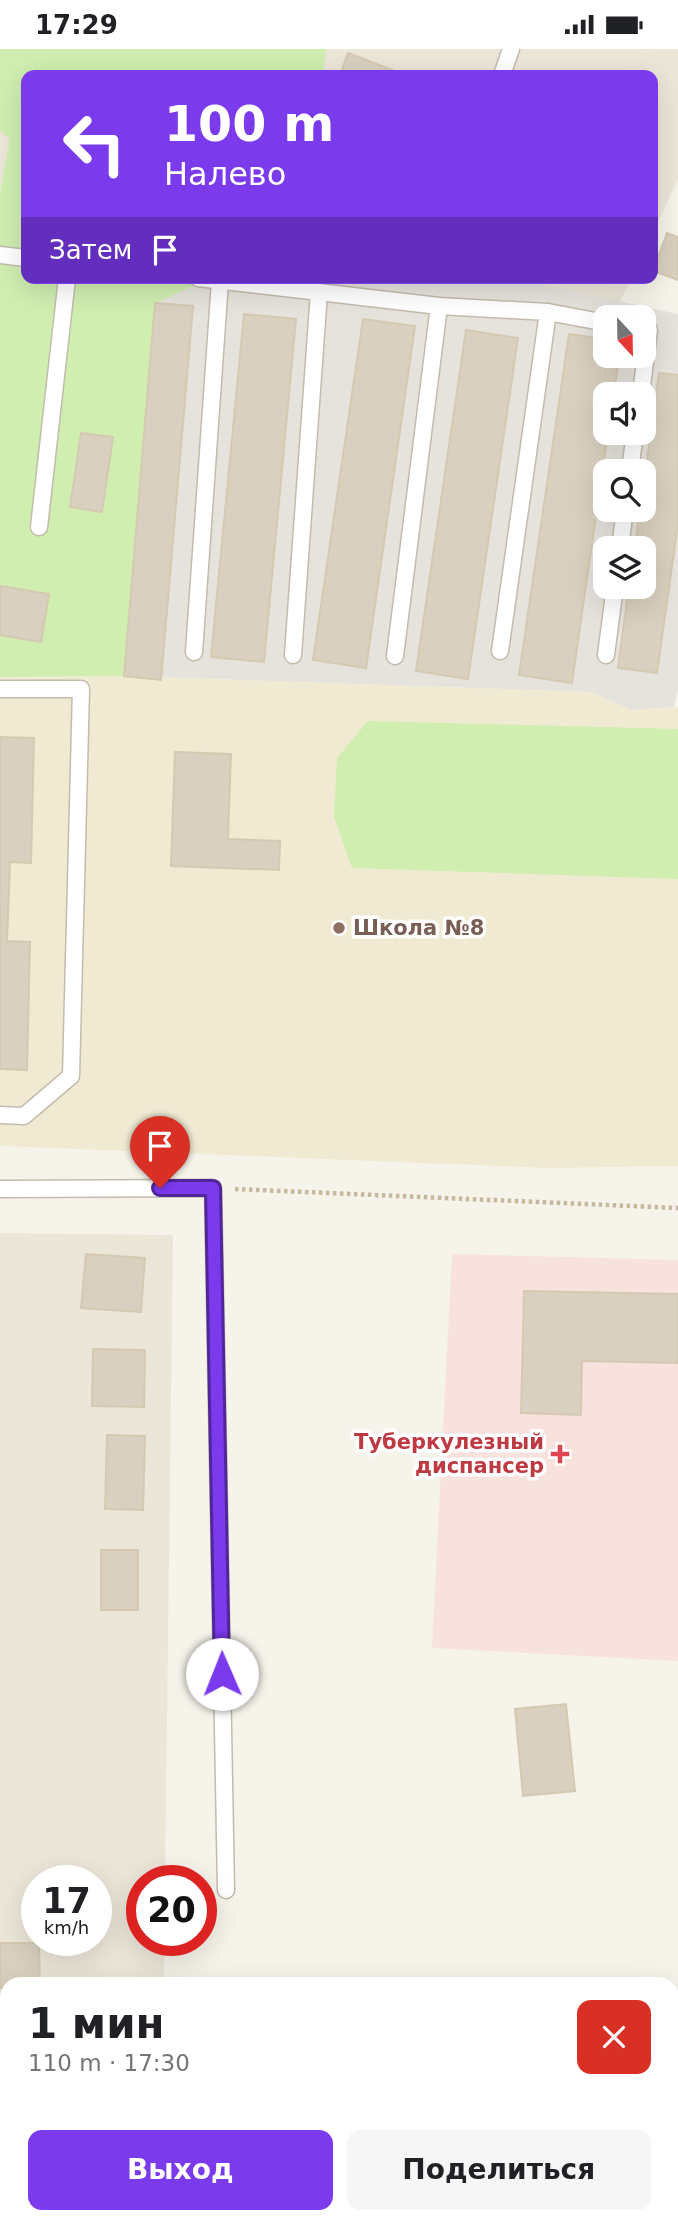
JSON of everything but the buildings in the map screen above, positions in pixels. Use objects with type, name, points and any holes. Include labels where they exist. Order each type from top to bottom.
[{"type":"lane","points":[[504,70],[511,49]]},
{"type":"lane","points":[[0,255],[21,257]]},
{"type":"lane","points":[[39,527],[66,284]]},
{"type":"lane","points":[[194,652],[220,284]]},
{"type":"lane","points":[[247,284],[439,306],[548,312],[593,321]]},
{"type":"lane","points":[[293,655],[319,292]]},
{"type":"lane","points":[[395,656],[439,306]]},
{"type":"lane","points":[[500,651],[548,312]]},
{"type":"lane","points":[[606,655],[613,599]]},
{"type":"lane","points":[[0,689],[81,689],[71,1076],[23,1116],[0,1115]]},
{"type":"lane","points":[[0,1189],[213,1188],[226,1890]]},
{"type":"path","points":[[213,1188],[678,1208]]},
{"type":"shaded area","points":[[326,49],[678,49],[678,179],[658,222],[658,70],[324,70]]},
{"type":"shaded area","points":[[0,131],[11,138],[0,192]]},
{"type":"shaded area","points":[[198,284],[539,284],[636,305],[593,305],[593,368],[656,368],[656,309],[678,314],[678,688],[674,707],[631,710],[591,692],[124,676],[155,303]]},
{"type":"shaded area","points":[[538,284],[628,284],[620,302]]},
{"type":"shaded area","name":"Школа №8","points":[[124,676],[591,692],[631,710],[678,707],[678,1166],[548,1168],[0,1146],[0,677]]},
{"type":"shaded area","points":[[0,1233],[173,1235],[165,1865],[126,1865],[126,1956],[164,1956],[164,1977],[0,1977]]},
{"type":"shaded area","name":"Туберкулезный диспансер","points":[[452,1254],[678,1260],[678,1661],[432,1648]]},
{"type":"green space","points":[[0,49],[326,49],[324,70],[21,70],[21,284],[198,284],[155,303],[124,676],[0,677],[0,192],[10,139],[0,131]]},
{"type":"green space","points":[[368,721],[678,729],[678,879],[352,868],[334,817],[337,758]]},
{"type":"place","name":"Школа №8","points":[[339,928]]},
{"type":"place","name":"Туберкулезный диспансер","points":[[560,1454]]},
{"type":"route","points":[[160,1188],[213,1188],[222,1674]]}]
